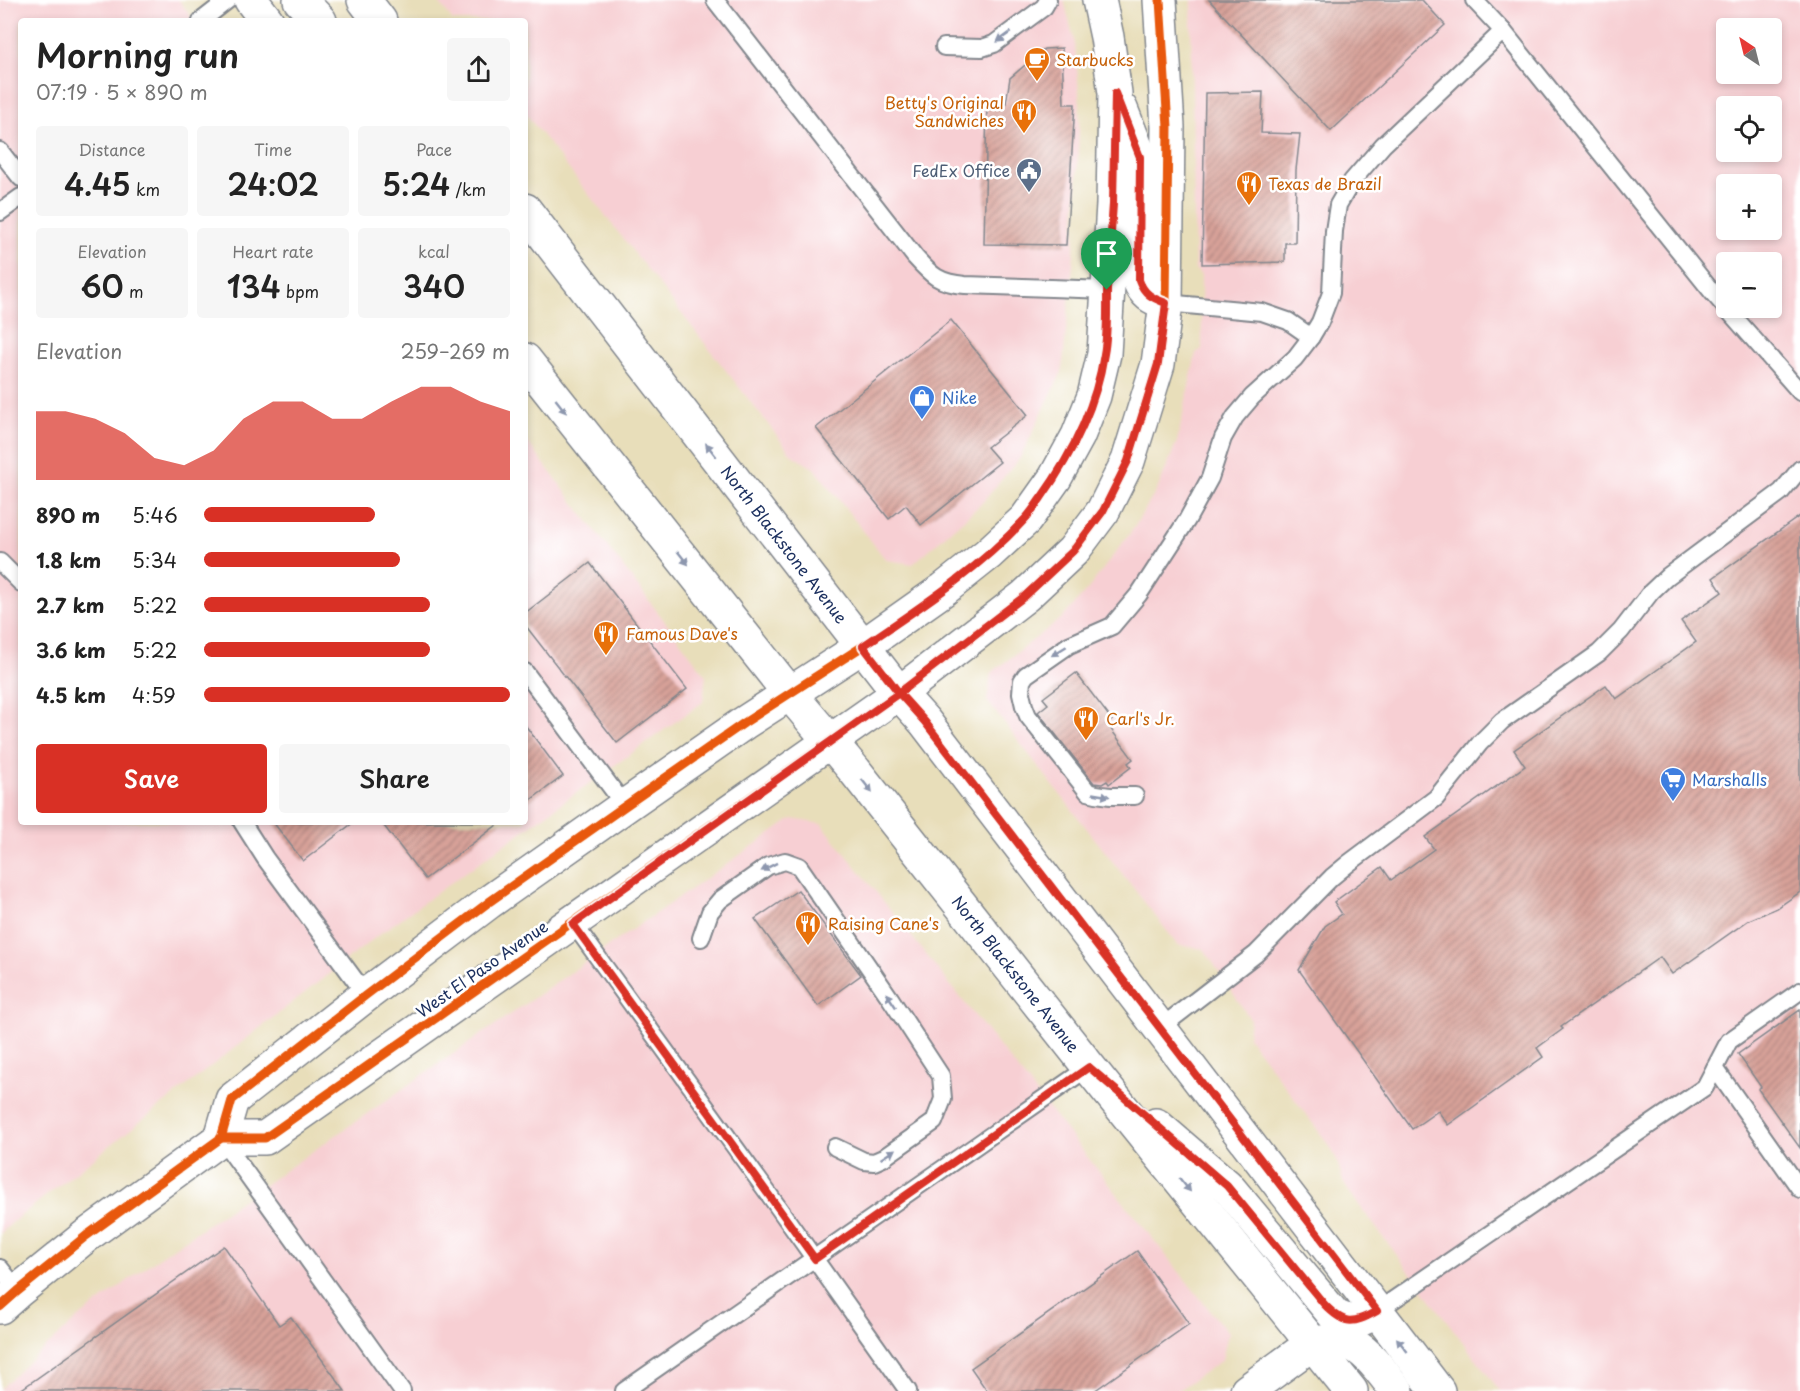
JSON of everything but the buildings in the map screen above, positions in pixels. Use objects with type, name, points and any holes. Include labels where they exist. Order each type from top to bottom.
[{"type":"street","points":[[300,0],[317,18]]},
{"type":"street","points":[[364,0],[379,18]]},
{"type":"street","points":[[6,1289],[86,1236],[220,1138],[232,1100],[489,902],[625,806],[944,590],[1026,519],[1055,478],[1078,436],[1094,396],[1104,354],[1113,204],[1115,93],[1099,0]]},
{"type":"street","name":"West El Paso Avenue","points":[[220,1138],[266,1138],[899,693],[1025,596],[1073,551],[1103,511],[1128,461],[1158,364],[1166,303],[1168,127],[1160,0]]},
{"type":"street","points":[[1115,93],[1140,157],[1139,280],[1147,295],[1166,303]]},
{"type":"street","name":"North Blackstone Avenue","points":[[528,214],[899,693],[925,722],[1438,1391]]},
{"type":"street","points":[[528,248],[579,280]]},
{"type":"street","name":"North Blackstone Avenue","points":[[528,364],[789,694],[855,771],[1089,1067],[1351,1391]]},
{"type":"street","points":[[1089,1067],[1227,1186],[1335,1316],[1348,1322],[1360,1320],[1377,1311]]},
{"type":"street","points":[[1247,1391],[1313,1343],[1330,1341],[1346,1342],[1359,1349],[1374,1362],[1396,1391]]},
{"type":"lane","points":[[205,18],[228,0]]},
{"type":"lane","points":[[715,0],[915,258],[938,279],[948,284],[1107,290]]},
{"type":"lane","points":[[944,47],[982,48],[994,44],[1044,8],[1048,0]]},
{"type":"lane","points":[[1474,0],[1503,31],[1713,293],[1800,392]]},
{"type":"lane","points":[[1135,796],[1106,796],[1088,792],[1028,716],[1021,693],[1022,681],[1034,667],[1069,645],[1112,626],[1139,594],[1187,520],[1210,478],[1222,438],[1234,417],[1252,397],[1295,358],[1320,322],[1331,293],[1334,231],[1341,197],[1383,145],[1503,31]]},
{"type":"lane","points":[[8,161],[18,174]]},
{"type":"lane","points":[[0,212],[18,199]]},
{"type":"lane","points":[[1166,303],[1262,312],[1288,321],[1311,337]]},
{"type":"lane","points":[[1160,1029],[1256,954],[1349,863],[1437,798],[1480,743],[1502,721],[1599,653],[1621,632],[1651,592],[1668,576],[1781,492],[1800,469]]},
{"type":"lane","points":[[0,562],[18,580]]},
{"type":"lane","points":[[528,676],[625,806]]},
{"type":"lane","points":[[244,825],[265,858],[366,995]]},
{"type":"lane","points":[[701,938],[710,912],[720,900],[768,866],[785,861],[799,866],[941,1076],[943,1099],[934,1122],[882,1158],[874,1162],[864,1161],[835,1147]]},
{"type":"lane","points":[[573,924],[908,1391]]},
{"type":"lane","points":[[1377,1311],[1705,1087],[1729,1041],[1800,991]]},
{"type":"lane","points":[[624,1391],[1089,1067]]},
{"type":"lane","points":[[1715,1068],[1800,1189]]},
{"type":"lane","points":[[220,1138],[402,1391]]},
{"type":"shaded area","points":[[0,0],[179,0],[192,18],[18,18],[18,825],[528,825],[528,443],[706,675],[703,702],[381,933],[0,1234]]},
{"type":"shaded area","points":[[437,0],[1064,0],[1075,44],[1080,104],[1074,255],[1062,372],[1020,458],[981,504],[913,564],[886,560],[815,469],[792,455],[528,117],[528,18],[451,18]]},
{"type":"shaded area","points":[[1192,0],[1800,0],[1800,1391],[1500,1391],[1349,1192],[1329,1145],[1248,1037],[1250,1019],[1204,949],[1178,945],[987,701],[991,673],[1064,616],[1088,589],[1131,532],[1157,490],[1177,442],[1196,353],[1202,349],[1201,275],[1195,269]]},
{"type":"shaded area","points":[[792,819],[822,824],[1228,1333],[1222,1360],[1177,1391],[0,1391],[81,1316],[150,1264]]},
{"type":"cycle path","points":[[0,1307],[86,1236],[221,1138],[265,1138],[899,693],[1025,596],[1073,551],[1103,511],[1128,461],[1158,364],[1166,303],[1168,127],[1160,0]]},
{"type":"cycle path","points":[[221,1138],[232,1100],[366,995],[489,902],[625,806],[744,723],[863,646]]},
{"type":"place","name":"Starbucks","points":[[1037,83]]},
{"type":"place","name":"Betty's Original Sandwiches","points":[[1024,135]]},
{"type":"place","name":"FedEx Office","points":[[1029,194]]},
{"type":"place","name":"Texas de Brazil","points":[[1249,207]]},
{"type":"place","name":"Nike","points":[[922,421]]},
{"type":"place","name":"Famous Dave's","points":[[606,657]]},
{"type":"place","name":"Carl's Jr.","points":[[1086,742]]},
{"type":"place","name":"Marshalls","points":[[1673,803]]},
{"type":"place","name":"Raising Cane's","points":[[808,947]]},
{"type":"route","points":[[1107,290],[1104,354],[1094,396],[1078,436],[1055,478],[1026,519],[988,554],[944,590],[863,646],[899,693],[573,924],[815,1259],[1089,1067],[1227,1186],[1335,1316],[1348,1322],[1360,1320],[1377,1311],[925,722],[899,693],[1025,596],[1073,551],[1103,511],[1128,461],[1158,364],[1166,303],[1147,295],[1139,280],[1140,157],[1115,93],[1113,204],[1107,290]]}]
